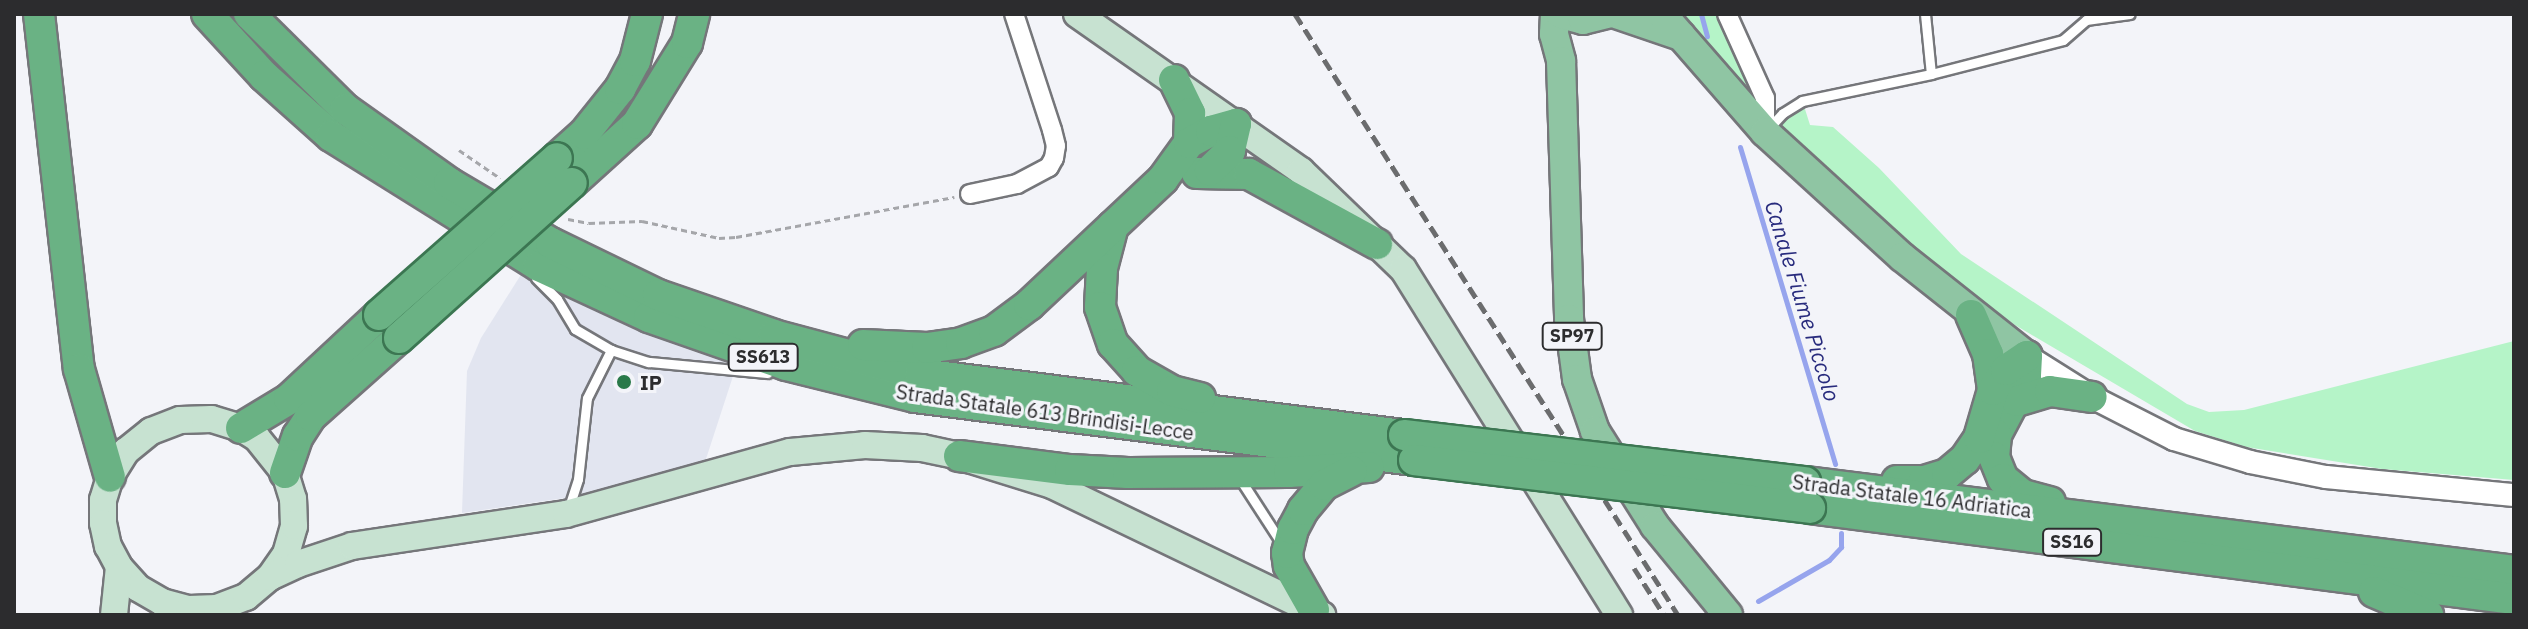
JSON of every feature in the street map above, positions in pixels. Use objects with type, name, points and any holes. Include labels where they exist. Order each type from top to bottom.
[{"type":"highway","points":[[39,14],[79,369],[110,477]]},
{"type":"highway","name":"Strada Statale 613 Brindisi-Lecce","points":[[207,14],[264,76],[331,136],[539,266],[649,317],[786,365],[915,397],[1068,418],[1409,448]]},
{"type":"highway","name":"Strada Statale 613 Brindisi-Lecce","points":[[249,14],[264,25],[345,109],[449,183],[551,243],[658,295],[774,335],[920,374],[1285,421],[1409,448]]},
{"type":"highway","points":[[564,170],[584,134],[620,89],[635,61],[647,14]]},
{"type":"highway","points":[[241,428],[289,399],[389,326],[564,170],[637,124],[687,43],[694,14]]},
{"type":"highway","points":[[1174,80],[1190,113],[1189,143]]},
{"type":"highway","points":[[774,335],[817,336],[869,346],[927,348],[961,343],[994,331],[1029,305],[1163,179],[1189,143],[1211,131],[1236,124],[1230,151],[1210,170]]},
{"type":"highway","points":[[1163,179],[1210,170],[1249,174],[1377,244]]},
{"type":"highway","points":[[1113,226],[1102,268],[1100,307],[1113,344],[1137,371],[1172,391],[1285,421]]},
{"type":"highway","name":"SS16","points":[[1971,315],[2005,396]]},
{"type":"highway","points":[[285,473],[298,436],[311,416],[389,326]]},
{"type":"highway","name":"SS16","points":[[2027,356],[2006,370],[2005,396],[1994,457],[2003,479],[2023,495],[2127,523]]},
{"type":"highway","points":[[2005,396],[2050,391],[2092,397]]},
{"type":"highway","name":"SS16","points":[[1808,495],[1924,481],[1947,474],[1965,459],[2005,396]]},
{"type":"highway","points":[[1318,613],[1294,579],[1287,553],[1303,510],[1324,485],[1409,448]]},
{"type":"highway","name":"Strada Statale 16 Adriatica","points":[[1409,448],[1808,495],[2127,523],[2514,571]]},
{"type":"highway","points":[[959,456],[1070,470],[1236,473],[1354,470]]},
{"type":"highway","name":"Strada Statale 16 Adriatica","points":[[1808,495],[2335,576],[2514,599]]},
{"type":"highway","name":"SS16","points":[[2335,576],[2428,615]]},
{"type":"main road","points":[[1077,14],[1301,171],[1403,269],[1619,615]]},
{"type":"main road","name":"SP97","points":[[1555,14],[1554,34],[1561,61],[1569,319],[1577,379],[1595,431],[1667,544],[1724,609]]},
{"type":"main road","points":[[1561,14],[1583,20],[1607,14]]},
{"type":"main road","points":[[1616,14],[1682,37]]},
{"type":"main road","points":[[1662,14],[1765,132],[1902,257],[1971,315],[2027,356]]},
{"type":"main road","points":[[270,577],[286,554],[294,526],[293,499],[285,473],[257,438],[241,428],[211,419],[180,420],[151,431],[126,451],[110,477],[103,500],[103,523],[119,567],[138,588],[162,602],[189,609],[213,611],[246,597],[270,577],[352,546],[566,514],[790,452],[865,445],[922,448],[959,456],[1052,485],[1318,613]]},
{"type":"main road","points":[[114,615],[119,567]]},
{"type":"street","points":[[970,194],[1017,184],[1049,167],[1054,158],[1056,146],[1014,14]]},
{"type":"street","points":[[1727,14],[1765,98],[1765,132]]},
{"type":"street","points":[[2027,356],[2092,397],[2174,439],[2250,462],[2326,477],[2514,495]]},
{"type":"lane","points":[[1925,14],[1931,74]]},
{"type":"lane","points":[[1765,132],[1783,113],[1802,101],[1931,74],[2063,40],[2086,20],[2130,14]]},
{"type":"lane","points":[[376,164],[387,184],[541,281],[575,329],[611,350],[649,362],[756,371],[822,386]]},
{"type":"lane","points":[[566,514],[578,479],[587,398],[611,350]]},
{"type":"lane","points":[[848,393],[913,407],[1068,418]]},
{"type":"lane","points":[[1236,473],[1287,553]]},
{"type":"lane","points":[[578,479],[587,498],[596,506]]},
{"type":"path","points":[[459,150],[508,183]]},
{"type":"path","points":[[560,217],[589,223],[642,221],[709,236],[736,237],[970,194]]},
{"type":"shaded area","points":[[522,273],[736,367],[705,462],[606,492],[462,513],[467,371],[481,338]]},
{"type":"green space","points":[[1683,14],[1723,14],[1755,97],[1733,77]]},
{"type":"green space","points":[[1804,106],[1810,125],[1833,127],[1879,168],[1961,254],[2187,404],[2209,412],[2244,410],[2514,341],[2514,480],[2382,469],[2246,447],[2195,431],[2015,325],[1929,263],[1788,140],[1780,123],[1783,116]]},
{"type":"waterway","name":"Canale Fiume Piccolo","points":[[1701,14],[1707,36]]},
{"type":"waterway","name":"Canale Fiume Piccolo","points":[[1740,147],[1835,464]]},
{"type":"waterway","name":"Canale Fiume Piccolo","points":[[1758,601],[1829,560],[1841,547],[1841,533]]},
{"type":"railway","points":[[1295,14],[1678,615]]},
{"type":"railway","points":[[1634,568],[1664,615]]},
{"type":"place","name":"IP","points":[[624,382]]}]
